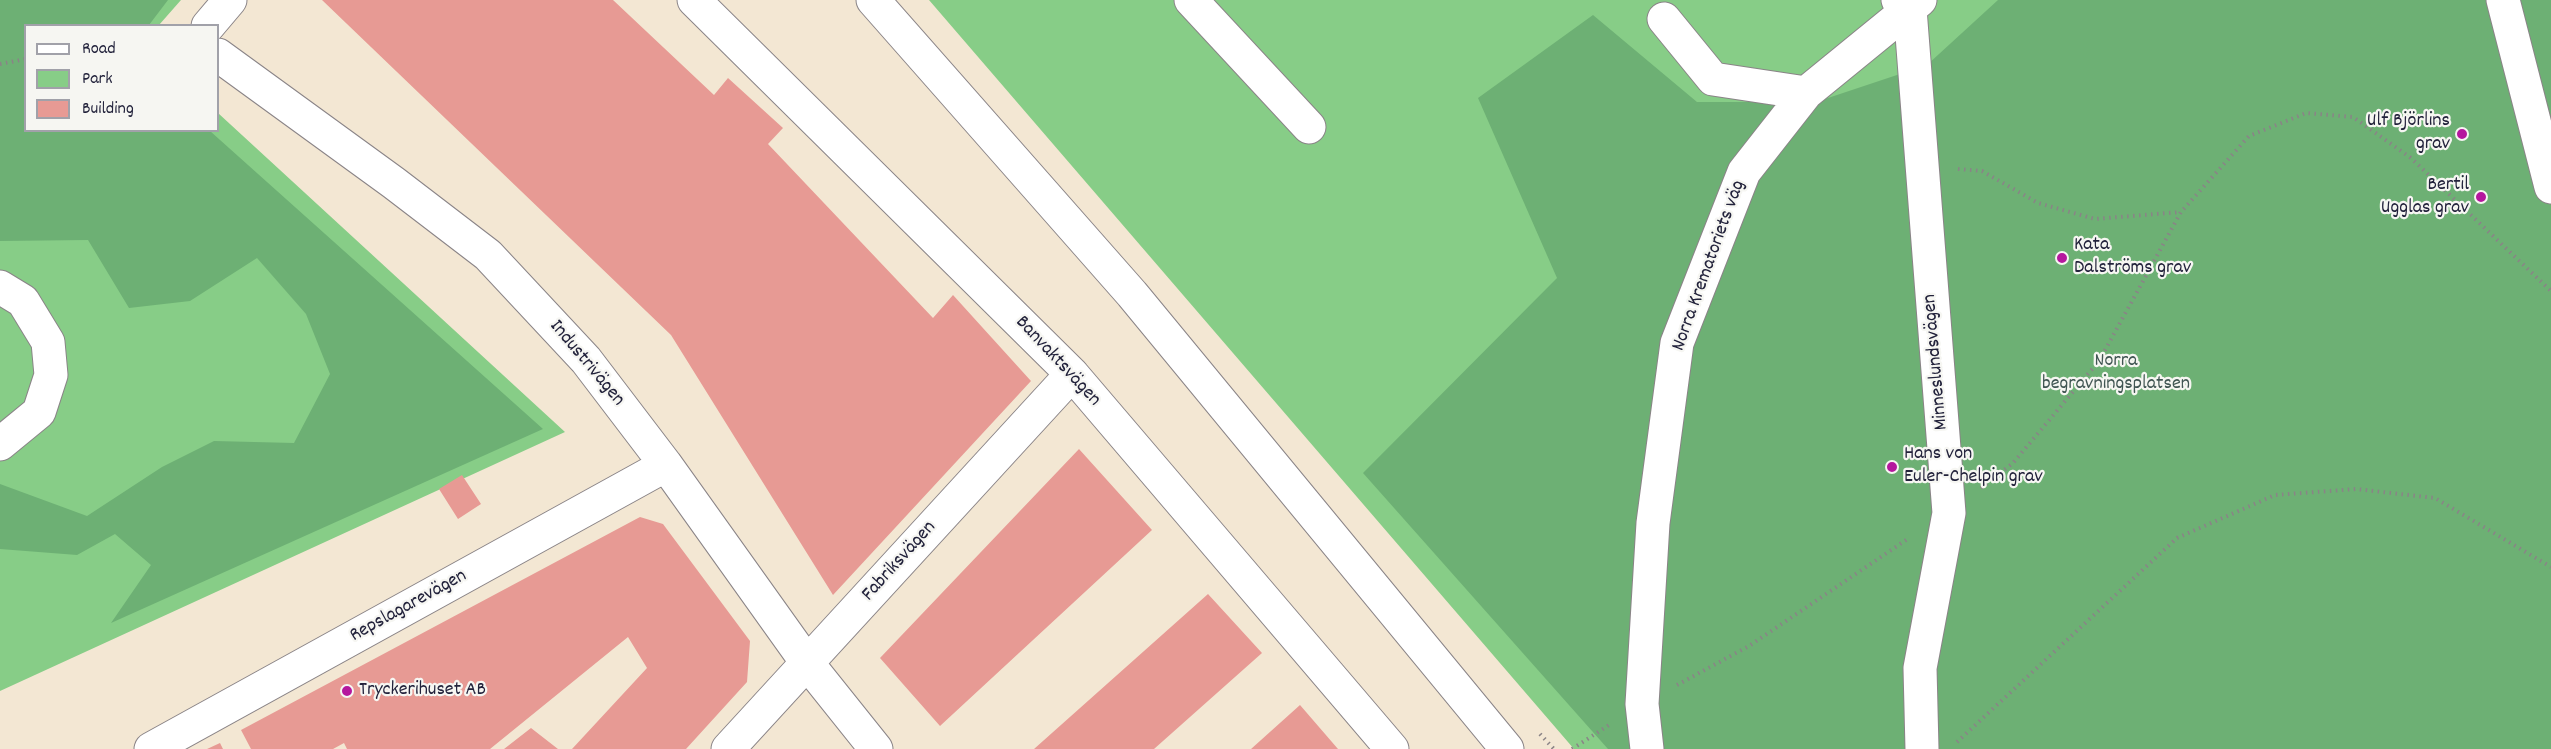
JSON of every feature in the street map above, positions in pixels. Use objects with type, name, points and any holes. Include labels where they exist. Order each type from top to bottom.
[{"type":"street","points":[[210,24],[230,0]]},
{"type":"street","name":"Banvaktsvägen","points":[[694,0],[1072,374],[1392,749]]},
{"type":"street","points":[[873,0],[1132,294],[1507,749]]},
{"type":"street","points":[[1191,0],[1309,127]]},
{"type":"street","points":[[2504,0],[2551,187]]},
{"type":"street","name":"Norra Krematoriets väg","points":[[1647,749],[1642,704],[1653,523],[1677,342],[1744,172],[1806,93],[1909,3]]},
{"type":"street","name":"Minneslundsvägen","points":[[1909,3],[1949,513],[1920,668],[1922,749]]},
{"type":"street","points":[[1664,19],[1713,79],[1806,93]]},
{"type":"street","name":"Industrivägen","points":[[219,57],[394,183],[488,255],[586,360],[666,465],[808,664],[876,749]]},
{"type":"street","points":[[0,287],[23,301],[48,342],[51,375],[39,412],[0,444]]},
{"type":"street","name":"Fabriksvägen","points":[[728,749],[1072,374]]},
{"type":"street","name":"Repslagarevägen","points":[[151,749],[666,465]]},
{"type":"path","points":[[0,64],[24,59]]},
{"type":"path","points":[[1642,704],[1749,646],[1876,559],[1949,513],[2013,463],[2099,361],[2181,212],[2249,136],[2306,113],[2353,117],[2411,158],[2551,291]]},
{"type":"path","points":[[1922,165],[1982,171],[2038,203],[2095,219],[2181,212]]},
{"type":"path","points":[[1950,749],[2177,538],[2276,495],[2356,489],[2435,498],[2551,567]]},
{"type":"green space","points":[[0,0],[181,0],[160,24],[24,24],[24,132],[219,132],[219,114],[565,432],[0,691]]},
{"type":"green space","points":[[0,0],[168,0],[150,24],[24,24],[24,132],[211,132],[543,429],[111,623],[151,565],[115,534],[77,555],[0,549],[0,484],[87,516],[162,467],[214,441],[294,443],[330,374],[306,314],[257,258],[190,301],[129,308],[88,240],[0,241]]},
{"type":"green space","name":"Norra begravningsplatsen","points":[[929,0],[2551,0],[2551,749],[1574,749]]},
{"type":"green space","name":"Norra begravningsplatsen","points":[[1998,0],[2551,0],[2551,749],[1608,749],[1363,473],[1557,278],[1478,98],[1593,15],[1697,102],[1816,102],[1927,65]]},
{"type":"building","points":[[322,0],[613,0],[714,95],[728,78],[783,128],[768,144],[933,318],[953,295],[1031,381],[833,595],[671,335]]},
{"type":"building","points":[[1079,449],[1152,530],[940,726],[880,658]]},
{"type":"building","points":[[462,475],[481,504],[458,519],[439,489]]},
{"type":"building","points":[[640,517],[663,524],[750,641],[747,682],[686,749],[572,749],[647,668],[628,637],[490,749],[347,749],[344,743],[333,749],[251,749],[241,730]]},
{"type":"building","points":[[1208,594],[1262,653],[1154,749],[1034,749]]},
{"type":"building","points":[[1300,705],[1338,749],[1251,749]]},
{"type":"building","points":[[531,728],[558,749],[504,749]]},
{"type":"building","points":[[220,743],[223,749],[207,749]]},
{"type":"place","name":"Ulf Björlins grav","points":[[2462,134]]},
{"type":"place","name":"Bertil Ugglas grav","points":[[2481,197]]},
{"type":"place","name":"Kata Dalströms grav","points":[[2062,258]]},
{"type":"place","name":"Hans von Euler-Chelpin grav","points":[[1892,467]]},
{"type":"place","name":"Tryckerihuset AB","points":[[347,691]]}]
